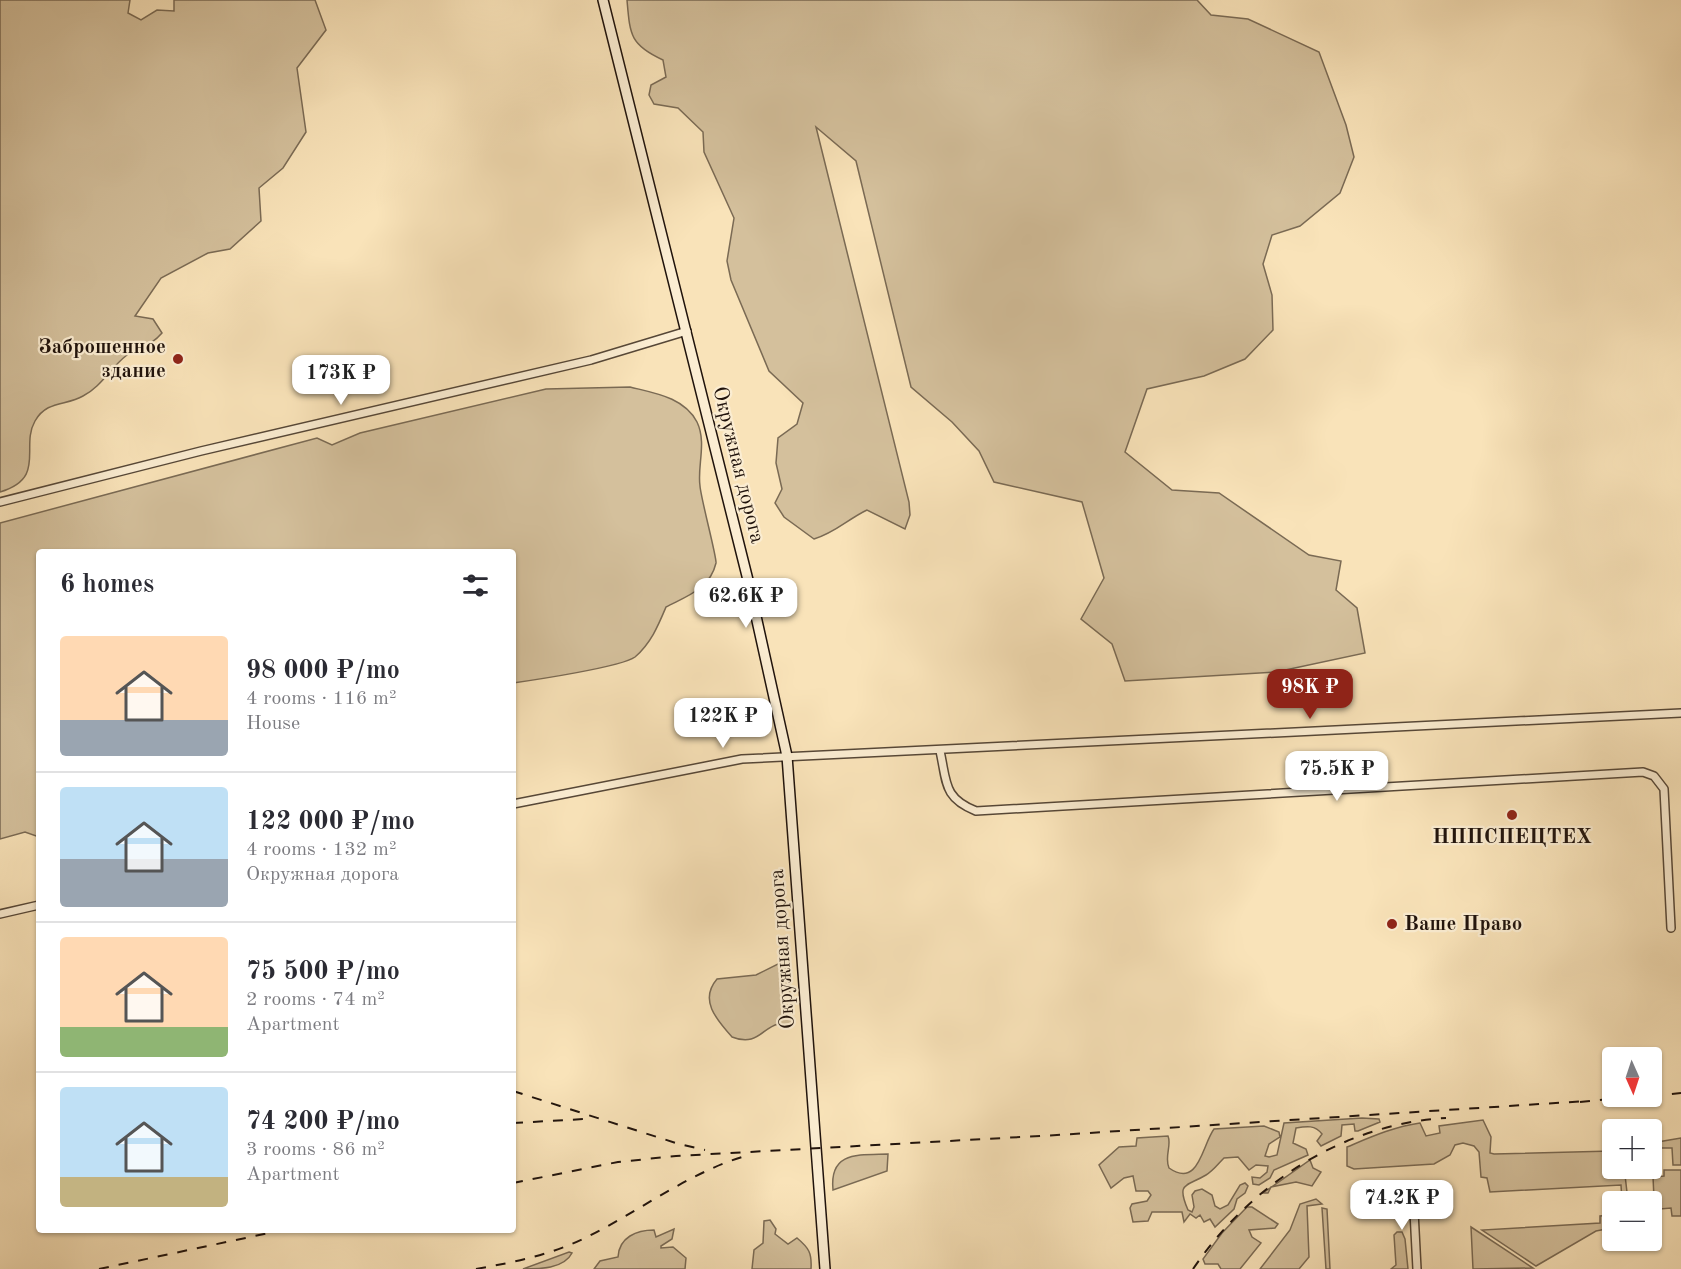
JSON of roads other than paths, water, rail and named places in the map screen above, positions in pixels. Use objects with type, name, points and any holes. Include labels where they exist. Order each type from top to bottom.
[{"type":"main road","name":"Окружная дорога","points":[[603,0],[748,580],[787,756],[825,1269]]},
{"type":"street","points":[[0,502],[201,451],[591,360],[687,332]]},
{"type":"street","points":[[516,803],[715,763],[787,756],[940,751],[1681,713]]},
{"type":"street","points":[[940,751],[950,795],[962,805],[976,811],[1643,772],[1654,776],[1664,789],[1671,928]]},
{"type":"street","points":[[0,914],[36,906]]},
{"type":"street","points":[[1413,1192],[1417,1269]]},
{"type":"railway","points":[[516,1092],[679,1144],[705,1150]]},
{"type":"railway","points":[[1662,1095],[1681,1093]]},
{"type":"railway","points":[[1580,1102],[1602,1100]]},
{"type":"railway","points":[[516,1182],[618,1162],[676,1156],[1057,1135],[1587,1101]]},
{"type":"railway","points":[[1193,1269],[1242,1211],[1302,1164],[1335,1146],[1371,1132],[1408,1123],[1446,1118]]},
{"type":"railway","points":[[516,1123],[585,1119]]},
{"type":"railway","points":[[476,1269],[505,1264],[560,1249],[606,1227],[702,1173],[742,1157]]},
{"type":"railway","points":[[99,1269],[269,1233]]},
{"type":"place","name":"Заброшенное здание","points":[[178,359]]},
{"type":"place","name":"НППСПЕЦТЕХ","points":[[1512,815]]},
{"type":"place","name":"Ваше Право","points":[[1392,924]]}]
